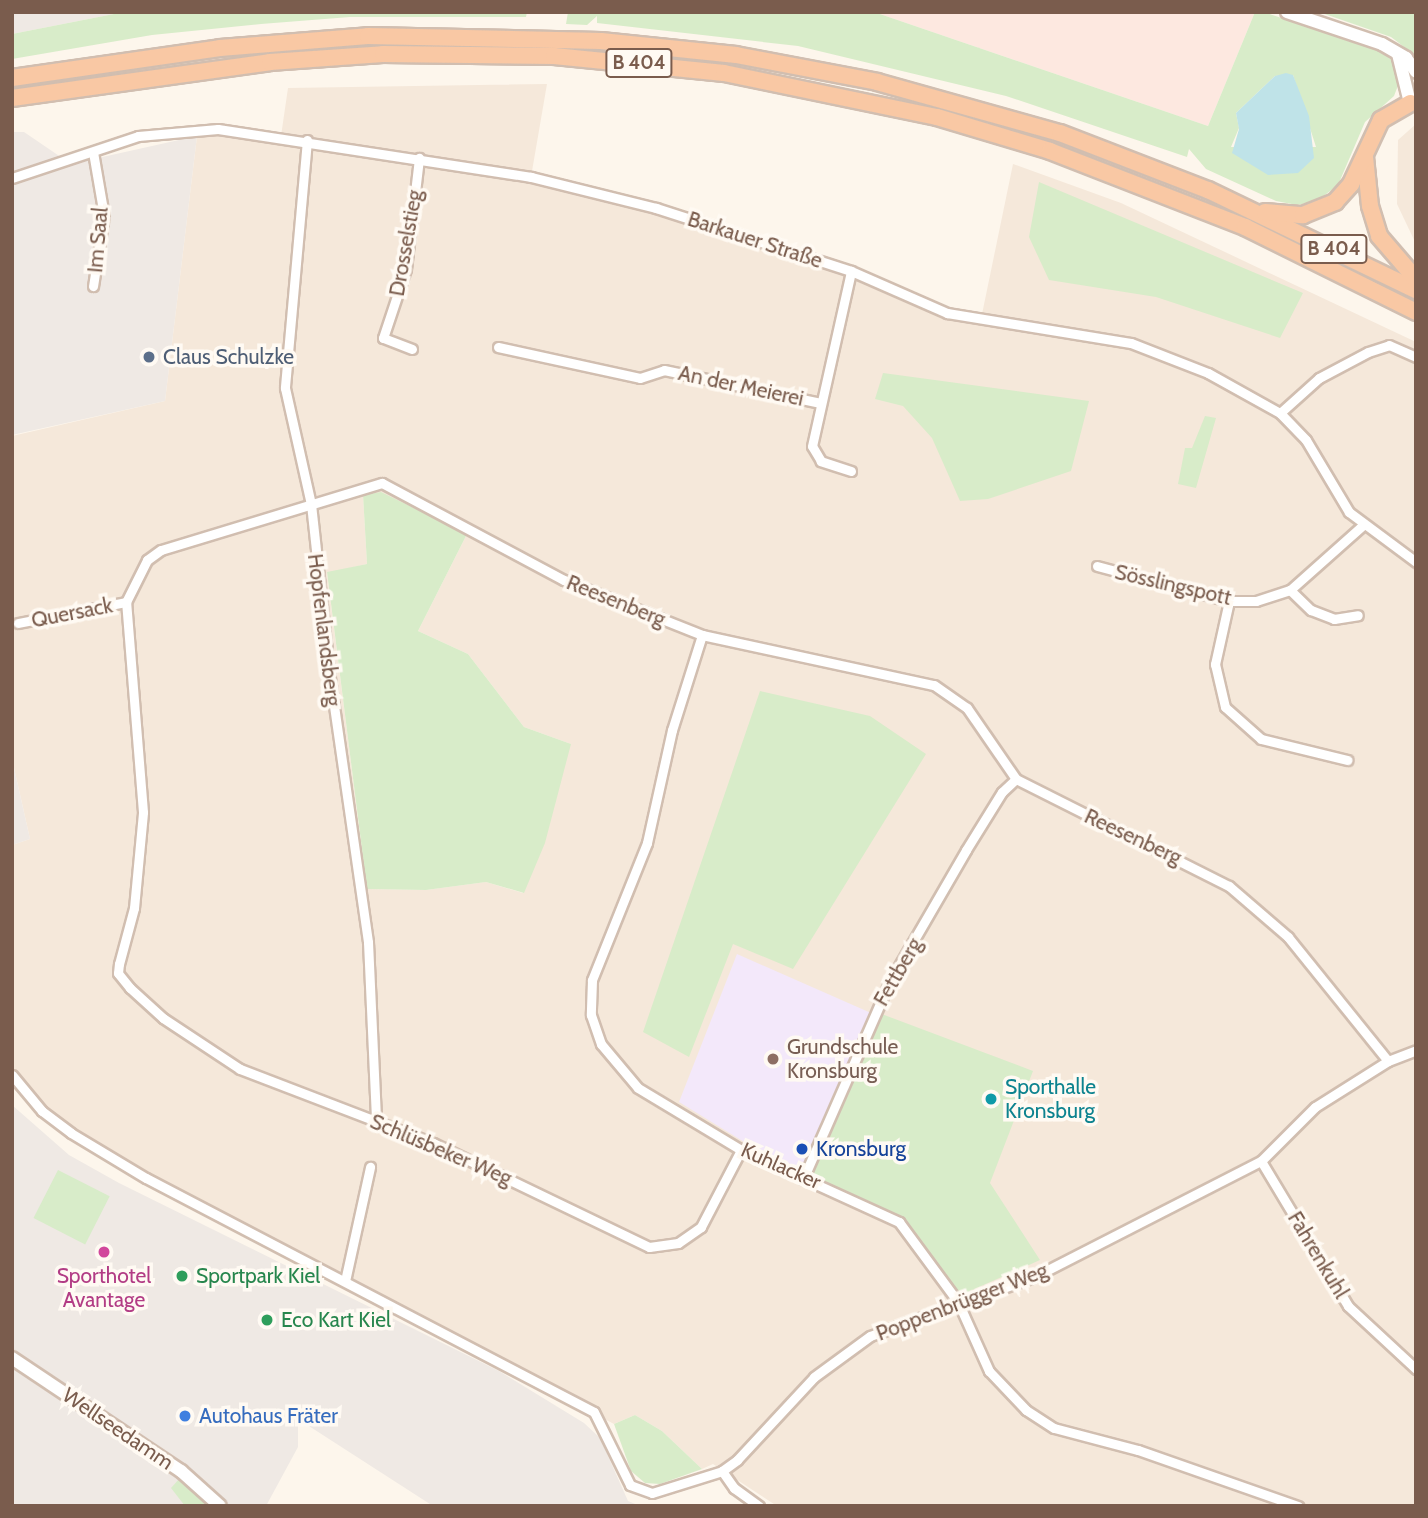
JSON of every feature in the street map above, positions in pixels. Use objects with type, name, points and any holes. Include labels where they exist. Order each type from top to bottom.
[{"type":"highway","name":"B 404","points":[[12,78],[220,48],[368,36],[496,35],[656,45],[821,70],[938,97],[1112,152],[1252,210],[1416,290]]},
{"type":"highway","name":"B 404","points":[[12,98],[232,66],[383,54],[554,56],[724,73],[937,117],[1050,151],[1245,227],[1416,312]]},
{"type":"highway","points":[[1252,210],[1292,215],[1320,212],[1346,191],[1381,120],[1413,102]]},
{"type":"highway","points":[[1365,155],[1370,206],[1379,236],[1416,279]]},
{"type":"main road","points":[[1287,12],[1374,41],[1398,54],[1416,72]]},
{"type":"main road","points":[[1398,54],[1413,102]]},
{"type":"main road","name":"Wellseedamm","points":[[12,1358],[181,1471],[220,1506]]},
{"type":"street","name":"Barkauer Straße","points":[[12,178],[138,136],[190,128],[307,140],[531,177],[656,208],[851,271],[947,313],[1131,343],[1231,384],[1280,413],[1306,440],[1328,481],[1363,525],[1416,562]]},
{"type":"street","name":"Hopfenlandsberg","points":[[307,140],[285,388],[311,504],[330,678],[369,942],[376,1121]]},
{"type":"street","name":"Im Saal","points":[[93,152],[104,216],[93,286]]},
{"type":"street","name":"Drosselstieg","points":[[412,348],[383,338],[402,286],[419,158]]},
{"type":"street","points":[[850,471],[821,461],[812,446],[851,271]]},
{"type":"street","points":[[1280,413],[1319,378],[1368,352],[1389,345],[1416,357]]},
{"type":"street","name":"An der Meierei","points":[[498,347],[640,378],[664,370],[821,403]]},
{"type":"street","name":"Reesenberg","points":[[126,602],[146,560],[160,550],[382,483],[564,580],[702,635],[934,685],[967,708],[1016,779],[1229,886],[1288,937],[1388,1061]]},
{"type":"street","name":"Sösslingspott","points":[[1097,566],[1228,601],[1256,601],[1290,590],[1363,525]]},
{"type":"street","points":[[1290,590],[1311,610],[1334,619],[1358,615]]},
{"type":"street","points":[[1228,601],[1215,664],[1225,707],[1261,738],[1347,760]]},
{"type":"street","name":"Quersack","points":[[18,624],[126,602]]},
{"type":"street","name":"Schlüsbeker Weg","points":[[126,602],[143,812],[134,908],[118,973],[163,1018],[240,1069],[376,1121],[502,1175],[649,1247],[678,1243],[701,1227],[741,1150]]},
{"type":"street","name":"Kuhlacker","points":[[702,635],[672,730],[647,844],[592,980],[591,1015],[601,1044],[638,1088],[741,1150],[898,1222],[958,1302],[989,1371],[1015,1400],[1054,1428],[1138,1450],[1298,1506]]},
{"type":"street","name":"Fettberg","points":[[803,1179],[889,983],[965,850],[1002,792],[1016,779]]},
{"type":"street","name":"Poppenbrügger Weg","points":[[345,1281],[594,1412],[630,1485],[652,1493],[722,1471],[751,1447],[814,1377],[870,1336],[958,1302],[1034,1277],[1261,1161],[1315,1107],[1388,1061],[1416,1050]]},
{"type":"street","points":[[12,1075],[42,1111],[101,1152],[345,1281],[370,1167]]},
{"type":"street","name":"Fahrenkuhl","points":[[1261,1161],[1348,1306],[1416,1370]]},
{"type":"street","points":[[722,1471],[734,1488],[759,1506]]},
{"type":"shaded area","points":[[14,12],[124,12],[12,34]]},
{"type":"shaded area","points":[[874,12],[1255,12],[1208,126]]},
{"type":"shaded area","points":[[547,84],[531,177],[792,251],[929,306],[981,319],[1013,164],[1121,203],[1416,342],[1416,1506],[777,1506],[713,1464],[702,1469],[662,1431],[635,1415],[614,1424],[146,1178],[42,1111],[12,1075],[12,845],[30,839],[12,759],[12,436],[165,401],[197,136],[218,129],[281,136],[288,88]],"holes":[[[363,495],[467,534],[418,631],[468,654],[524,727],[571,744],[498,729],[523,893],[486,882],[426,890],[367,889],[327,573],[367,564]]]},
{"type":"shaded area","points":[[1416,124],[1416,244],[1397,204],[1398,140]]},
{"type":"shaded area","points":[[12,132],[24,132],[71,164],[197,136],[165,401],[12,435]]},
{"type":"shaded area","points":[[12,759],[30,839],[12,845]]},
{"type":"shaded area","name":"Grundschule Kronsburg","points":[[737,954],[871,1013],[803,1170],[749,1145],[679,1102]]},
{"type":"shaded area","points":[[12,1105],[69,1155],[119,1183],[499,1371],[584,1423],[600,1438],[628,1501],[640,1506],[433,1506],[298,1419],[298,1447],[266,1506],[12,1506]]},
{"type":"green space","points":[[124,12],[527,12],[526,17],[350,17],[261,24],[152,35],[12,59],[12,34]]},
{"type":"green space","points":[[568,12],[874,12],[1208,126],[1255,12],[1263,12],[1382,50],[1393,62],[1399,83],[1394,96],[1365,122],[1338,185],[1317,201],[1297,205],[1276,201],[1206,169],[1189,149],[1187,157],[1006,96],[798,46],[597,23],[597,16],[587,25],[566,24]],"holes":[[[1293,75],[1316,147],[1231,147],[1239,128],[1236,113],[1275,76]]]},
{"type":"green space","points":[[1319,12],[1416,12],[1416,56],[1391,37]]},
{"type":"green space","points":[[1039,182],[1303,293],[1280,338],[1156,297],[1049,280],[1029,237]]},
{"type":"green space","points":[[883,373],[1089,401],[1071,471],[988,499],[960,501],[932,438],[903,406],[875,399]]},
{"type":"green space","points":[[1205,416],[1216,418],[1196,488],[1178,484],[1185,448],[1192,448]]},
{"type":"green space","points":[[381,492],[467,534],[418,631],[468,654],[524,727],[571,744],[545,843],[524,893],[486,882],[426,890],[367,889],[327,572],[367,564],[363,495]]},
{"type":"green space","points":[[760,691],[870,716],[926,754],[793,969],[733,944],[689,1057],[643,1032]]},
{"type":"green space","points":[[879,1013],[1033,1071],[990,1183],[1040,1260],[961,1295],[901,1219],[810,1176]]},
{"type":"green space","points":[[58,1170],[110,1196],[85,1244],[33,1218]]},
{"type":"green space","points":[[635,1415],[662,1431],[702,1469],[660,1484],[645,1483],[631,1471],[614,1424]]},
{"type":"green space","points":[[180,1478],[210,1506],[185,1506],[171,1488]]},
{"type":"water","points":[[1286,73],[1293,75],[1309,116],[1314,158],[1298,173],[1268,175],[1232,153],[1239,129],[1236,113],[1275,76]]},
{"type":"place","name":"Claus Schulzke","points":[[149,357]]},
{"type":"place","name":"Grundschule Kronsburg","points":[[773,1059]]},
{"type":"place","name":"Sporthalle Kronsburg","points":[[991,1099]]},
{"type":"place","name":"Kronsburg","points":[[802,1149]]},
{"type":"place","name":"Sporthotel Avantage","points":[[104,1252]]},
{"type":"place","name":"Sportpark Kiel","points":[[182,1276]]},
{"type":"place","name":"Eco Kart Kiel","points":[[267,1320]]},
{"type":"place","name":"Autohaus Fräter","points":[[185,1416]]}]
